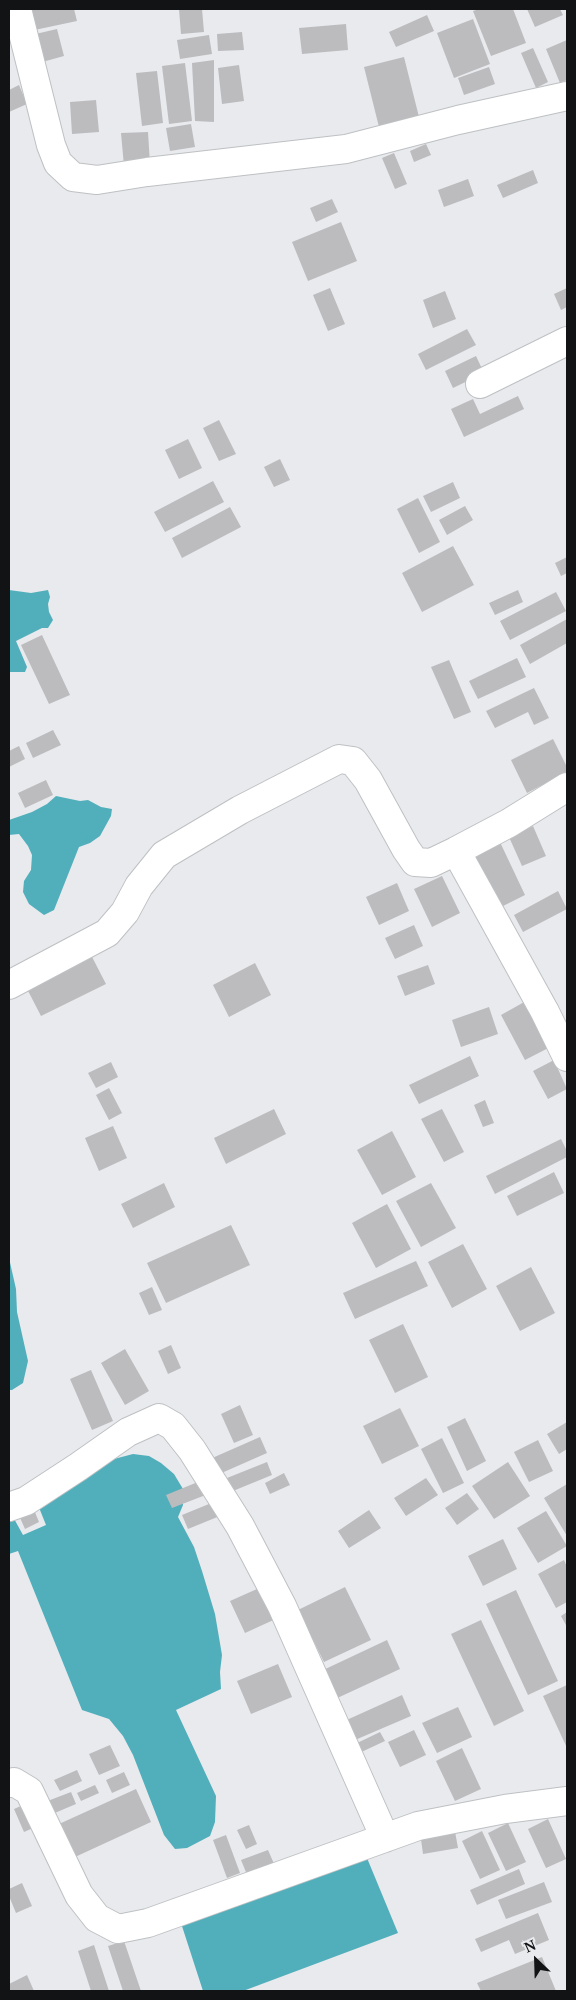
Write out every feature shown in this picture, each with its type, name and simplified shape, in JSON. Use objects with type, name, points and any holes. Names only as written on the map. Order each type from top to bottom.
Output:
[{"type":"street","points":[[17,9],[51,145],[58,163],[74,177],[98,180],[147,172],[346,149],[458,120],[567,96]]},
{"type":"street","points":[[480,384],[567,341]]},
{"type":"street","points":[[9,985],[107,932],[125,912],[139,886],[164,855],[240,810],[339,759],[353,761],[368,780],[406,849],[416,862],[431,863],[456,852],[509,823],[567,787]]},
{"type":"street","points":[[456,852],[545,1012],[567,1057]]},
{"type":"street","points":[[9,1507],[26,1501],[128,1432],[160,1418],[173,1426],[192,1450],[240,1526],[282,1606],[385,1838]]},
{"type":"street","points":[[9,1783],[14,1782],[29,1791],[79,1895],[98,1918],[118,1929],[148,1923],[418,1826],[505,1809],[567,1801]]},
{"type":"water","points":[[9,590],[31,593],[48,590],[50,597],[48,604],[49,612],[53,620],[48,628],[42,628],[16,641],[27,667],[25,672],[9,672]]},
{"type":"water","points":[[56,796],[80,801],[88,800],[101,807],[112,809],[111,816],[100,836],[90,843],[79,847],[54,910],[44,915],[29,904],[23,892],[24,881],[31,870],[32,855],[19,834],[9,835],[9,820],[32,812],[47,804]]},
{"type":"water","points":[[9,1258],[16,1289],[17,1312],[28,1361],[23,1383],[12,1390],[9,1390]]},
{"type":"water","points":[[133,1454],[149,1456],[161,1463],[174,1474],[183,1489],[183,1505],[178,1517],[194,1547],[202,1571],[215,1614],[222,1655],[221,1689],[176,1710],[216,1796],[215,1822],[210,1836],[187,1848],[175,1849],[164,1835],[133,1755],[123,1736],[109,1719],[82,1710],[18,1551],[9,1554],[9,1518],[12,1515],[23,1535],[46,1525],[38,1505],[88,1472],[114,1459]]},
{"type":"water","points":[[367,1858],[398,1933],[243,1991],[203,1991],[181,1923]]},
{"type":"building","points":[[20,9],[74,9],[77,21],[25,32]]},
{"type":"building","points":[[179,9],[202,9],[204,32],[181,34]]},
{"type":"building","points":[[479,9],[513,9],[526,43],[491,56],[473,11]]},
{"type":"building","points":[[527,9],[560,9],[563,15],[535,27]]},
{"type":"building","points":[[427,15],[434,31],[396,47],[389,32]]},
{"type":"building","points":[[473,19],[490,64],[454,78],[437,33]]},
{"type":"building","points":[[346,24],[348,50],[302,54],[299,28]]},
{"type":"building","points":[[57,29],[64,56],[35,64],[27,36]]},
{"type":"building","points":[[242,32],[244,50],[218,51],[217,34]]},
{"type":"building","points":[[209,35],[212,54],[180,59],[177,40]]},
{"type":"building","points":[[567,40],[567,80],[560,83],[546,49]]},
{"type":"building","points":[[533,48],[548,82],[536,88],[521,53]]},
{"type":"building","points":[[404,57],[419,117],[379,127],[364,67]]},
{"type":"building","points":[[214,60],[214,122],[195,121],[192,63]]},
{"type":"building","points":[[185,63],[192,121],[169,124],[162,66]]},
{"type":"building","points":[[239,65],[244,101],[222,104],[218,68]]},
{"type":"building","points":[[489,67],[495,84],[464,95],[458,78]]},
{"type":"building","points":[[157,71],[163,123],[142,126],[136,73]]},
{"type":"building","points":[[19,85],[27,104],[9,112],[9,90]]},
{"type":"building","points":[[96,100],[99,132],[72,134],[70,102]]},
{"type":"building","points":[[191,124],[195,147],[170,151],[166,128]]},
{"type":"building","points":[[148,132],[150,164],[124,166],[121,133]]},
{"type":"building","points":[[426,144],[431,155],[414,162],[410,151]]},
{"type":"building","points":[[394,153],[407,184],[395,189],[382,158]]},
{"type":"building","points":[[533,170],[538,183],[503,198],[497,185]]},
{"type":"building","points":[[468,179],[474,196],[444,207],[438,190]]},
{"type":"building","points":[[332,199],[338,212],[316,222],[310,208]]},
{"type":"building","points":[[341,222],[357,261],[308,281],[292,242]]},
{"type":"building","points":[[330,288],[345,324],[328,331],[313,295]]},
{"type":"building","points":[[567,288],[567,307],[561,310],[554,294]]},
{"type":"building","points":[[445,291],[456,319],[433,328],[423,300]]},
{"type":"building","points":[[467,329],[476,345],[426,370],[418,354]]},
{"type":"building","points":[[476,356],[484,373],[453,388],[445,371]]},
{"type":"building","points":[[518,396],[524,409],[464,437],[451,409],[473,399],[480,414]]},
{"type":"building","points":[[219,420],[236,454],[219,461],[203,428]]},
{"type":"building","points":[[188,439],[202,468],[179,479],[165,450]]},
{"type":"building","points":[[280,459],[290,480],[274,487],[264,467]]},
{"type":"building","points":[[213,481],[224,502],[165,532],[154,512]]},
{"type":"building","points":[[453,482],[460,498],[431,512],[423,496]]},
{"type":"building","points":[[418,498],[440,542],[419,553],[397,509]]},
{"type":"building","points":[[465,506],[473,520],[447,535],[439,520]]},
{"type":"building","points":[[230,507],[241,527],[182,558],[172,538]]},
{"type":"building","points":[[453,546],[474,585],[422,612],[402,573]]},
{"type":"building","points":[[567,557],[567,573],[561,576],[555,563]]},
{"type":"building","points":[[518,590],[523,602],[495,615],[489,603]]},
{"type":"building","points":[[556,592],[566,611],[510,640],[500,621]]},
{"type":"building","points":[[567,619],[567,643],[530,664],[520,645]]},
{"type":"building","points":[[42,635],[70,695],[49,704],[21,645]]},
{"type":"building","points":[[517,658],[526,677],[478,699],[469,681]]},
{"type":"building","points":[[449,660],[471,712],[454,719],[431,667]]},
{"type":"building","points":[[534,688],[549,718],[534,725],[528,712],[495,728],[486,711]]},
{"type":"building","points":[[53,730],[61,745],[33,758],[26,743]]},
{"type":"building","points":[[553,739],[567,767],[567,772],[527,793],[511,760]]},
{"type":"building","points":[[19,746],[25,759],[9,767],[9,751]]},
{"type":"building","points":[[46,780],[53,795],[25,808],[18,793]]},
{"type":"building","points":[[533,826],[546,856],[522,866],[509,837]]},
{"type":"building","points":[[499,840],[525,895],[499,908],[472,853]]},
{"type":"building","points":[[442,876],[460,913],[432,927],[414,889]]},
{"type":"building","points":[[397,883],[409,911],[379,925],[366,897]]},
{"type":"building","points":[[558,891],[567,909],[523,932],[514,915]]},
{"type":"building","points":[[414,925],[423,946],[395,959],[385,938]]},
{"type":"building","points":[[90,953],[106,984],[41,1016],[25,985]]},
{"type":"building","points":[[255,963],[271,995],[229,1017],[213,985]]},
{"type":"building","points":[[428,965],[435,984],[405,996],[397,976]]},
{"type":"building","points":[[535,996],[560,1042],[525,1060],[501,1015]]},
{"type":"building","points":[[489,1007],[498,1034],[461,1047],[452,1020]]},
{"type":"building","points":[[470,1056],[479,1076],[419,1104],[409,1085]]},
{"type":"building","points":[[554,1060],[567,1089],[548,1099],[533,1071]]},
{"type":"building","points":[[111,1062],[118,1077],[96,1088],[88,1073]]},
{"type":"building","points":[[109,1088],[122,1113],[109,1120],[96,1095]]},
{"type":"building","points":[[485,1100],[494,1123],[483,1127],[474,1105]]},
{"type":"building","points":[[274,1109],[286,1134],[226,1164],[214,1138]]},
{"type":"building","points":[[442,1109],[464,1152],[444,1162],[421,1119]]},
{"type":"building","points":[[113,1126],[127,1158],[99,1171],[85,1138]]},
{"type":"building","points":[[392,1131],[416,1177],[382,1195],[357,1150]]},
{"type":"building","points":[[561,1139],[567,1151],[567,1157],[495,1194],[486,1176]]},
{"type":"building","points":[[554,1172],[564,1193],[517,1216],[507,1196]]},
{"type":"building","points":[[164,1183],[175,1207],[133,1228],[121,1204]]},
{"type":"building","points":[[431,1183],[456,1228],[421,1247],[396,1201]]},
{"type":"building","points":[[387,1204],[411,1249],[376,1268],[352,1223]]},
{"type":"building","points":[[231,1225],[250,1265],[166,1303],[147,1263]]},
{"type":"building","points":[[463,1244],[487,1289],[452,1308],[428,1262]]},
{"type":"building","points":[[416,1261],[428,1286],[355,1319],[343,1293]]},
{"type":"building","points":[[531,1267],[555,1313],[520,1331],[496,1286]]},
{"type":"building","points":[[152,1287],[162,1310],[149,1315],[139,1293]]},
{"type":"building","points":[[403,1324],[428,1377],[395,1393],[369,1340]]},
{"type":"building","points":[[171,1345],[181,1368],[168,1374],[158,1351]]},
{"type":"building","points":[[125,1349],[149,1391],[125,1405],[101,1363]]},
{"type":"building","points":[[91,1370],[113,1421],[92,1430],[70,1379]]},
{"type":"building","points":[[240,1405],[253,1435],[234,1443],[221,1414]]},
{"type":"building","points":[[400,1408],[419,1446],[382,1464],[363,1426]]},
{"type":"building","points":[[465,1418],[486,1461],[467,1471],[447,1427]]},
{"type":"building","points":[[567,1422],[567,1449],[559,1454],[547,1434]]},
{"type":"building","points":[[260,1437],[267,1453],[217,1475],[210,1459]]},
{"type":"building","points":[[442,1438],[464,1483],[443,1493],[421,1449]]},
{"type":"building","points":[[538,1440],[553,1471],[529,1482],[514,1452]]},
{"type":"building","points":[[267,1462],[272,1475],[228,1493],[222,1480]]},
{"type":"building","points":[[508,1462],[530,1496],[494,1519],[472,1486]]},
{"type":"building","points":[[284,1473],[290,1485],[270,1494],[265,1483]]},
{"type":"building","points":[[210,1477],[216,1491],[172,1508],[166,1495]]},
{"type":"building","points":[[426,1478],[438,1495],[406,1516],[394,1498]]},
{"type":"building","points":[[567,1484],[567,1536],[544,1498]]},
{"type":"building","points":[[467,1493],[479,1509],[457,1525],[445,1508]]},
{"type":"building","points":[[226,1497],[232,1511],[188,1529],[182,1515]]},
{"type":"building","points":[[32,1505],[39,1522],[25,1529],[17,1511]]},
{"type":"building","points":[[369,1510],[381,1528],[349,1548],[338,1531]]},
{"type":"building","points":[[546,1511],[567,1546],[538,1563],[517,1528]]},
{"type":"building","points":[[503,1539],[517,1569],[483,1586],[468,1556]]},
{"type":"building","points":[[564,1560],[567,1567],[567,1602],[556,1608],[538,1574]]},
{"type":"building","points":[[266,1585],[280,1617],[245,1633],[230,1601]]},
{"type":"building","points":[[345,1587],[371,1640],[324,1662],[298,1610]]},
{"type":"building","points":[[516,1590],[558,1681],[528,1695],[486,1604]]},
{"type":"building","points":[[567,1612],[567,1627],[561,1616]]},
{"type":"building","points":[[481,1620],[524,1711],[494,1726],[451,1634]]},
{"type":"building","points":[[387,1640],[400,1669],[333,1700],[319,1672]]},
{"type":"building","points":[[278,1664],[292,1697],[251,1714],[237,1681]]},
{"type":"building","points":[[567,1685],[567,1748],[543,1696]]},
{"type":"building","points":[[402,1695],[411,1716],[348,1743],[340,1723]]},
{"type":"building","points":[[458,1707],[472,1737],[437,1753],[422,1723]]},
{"type":"building","points":[[414,1730],[426,1755],[400,1767],[388,1742]]},
{"type":"building","points":[[380,1732],[385,1741],[355,1755],[351,1746]]},
{"type":"building","points":[[110,1745],[120,1766],[99,1775],[89,1754]]},
{"type":"building","points":[[462,1748],[481,1789],[455,1801],[436,1761]]},
{"type":"building","points":[[77,1770],[82,1781],[60,1791],[54,1780]]},
{"type":"building","points":[[124,1772],[130,1785],[112,1793],[106,1780]]},
{"type":"building","points":[[95,1785],[99,1793],[81,1801],[77,1793]]},
{"type":"building","points":[[136,1789],[151,1822],[75,1857],[59,1824]]},
{"type":"building","points":[[71,1792],[76,1804],[50,1815],[45,1802]]},
{"type":"building","points":[[30,1802],[40,1825],[24,1832],[14,1809]]},
{"type":"building","points":[[548,1819],[566,1859],[546,1868],[528,1829]]},
{"type":"building","points":[[508,1823],[526,1862],[506,1871],[488,1833]]},
{"type":"building","points":[[249,1825],[257,1844],[246,1849],[237,1830]]},
{"type":"building","points":[[454,1826],[458,1848],[423,1854],[420,1832]]},
{"type":"building","points":[[482,1831],[500,1870],[480,1879],[462,1841]]},
{"type":"building","points":[[226,1835],[240,1873],[227,1878],[213,1840]]},
{"type":"building","points":[[268,1850],[275,1866],[248,1877],[241,1860]]},
{"type":"building","points":[[519,1869],[525,1884],[477,1905],[470,1890]]},
{"type":"building","points":[[544,1882],[552,1902],[506,1919],[498,1900]]},
{"type":"building","points":[[22,1883],[32,1906],[16,1913],[9,1896],[9,1889]]},
{"type":"building","points":[[538,1913],[549,1940],[515,1954],[509,1940],[481,1952],[475,1939]]},
{"type":"building","points":[[124,1941],[141,1991],[123,1991],[108,1946]]},
{"type":"building","points":[[94,1945],[109,1991],[91,1991],[78,1951]]},
{"type":"building","points":[[542,1957],[556,1991],[481,1991],[477,1983]]},
{"type":"building","points":[[27,1975],[34,1991],[9,1991],[9,1984]]}]
